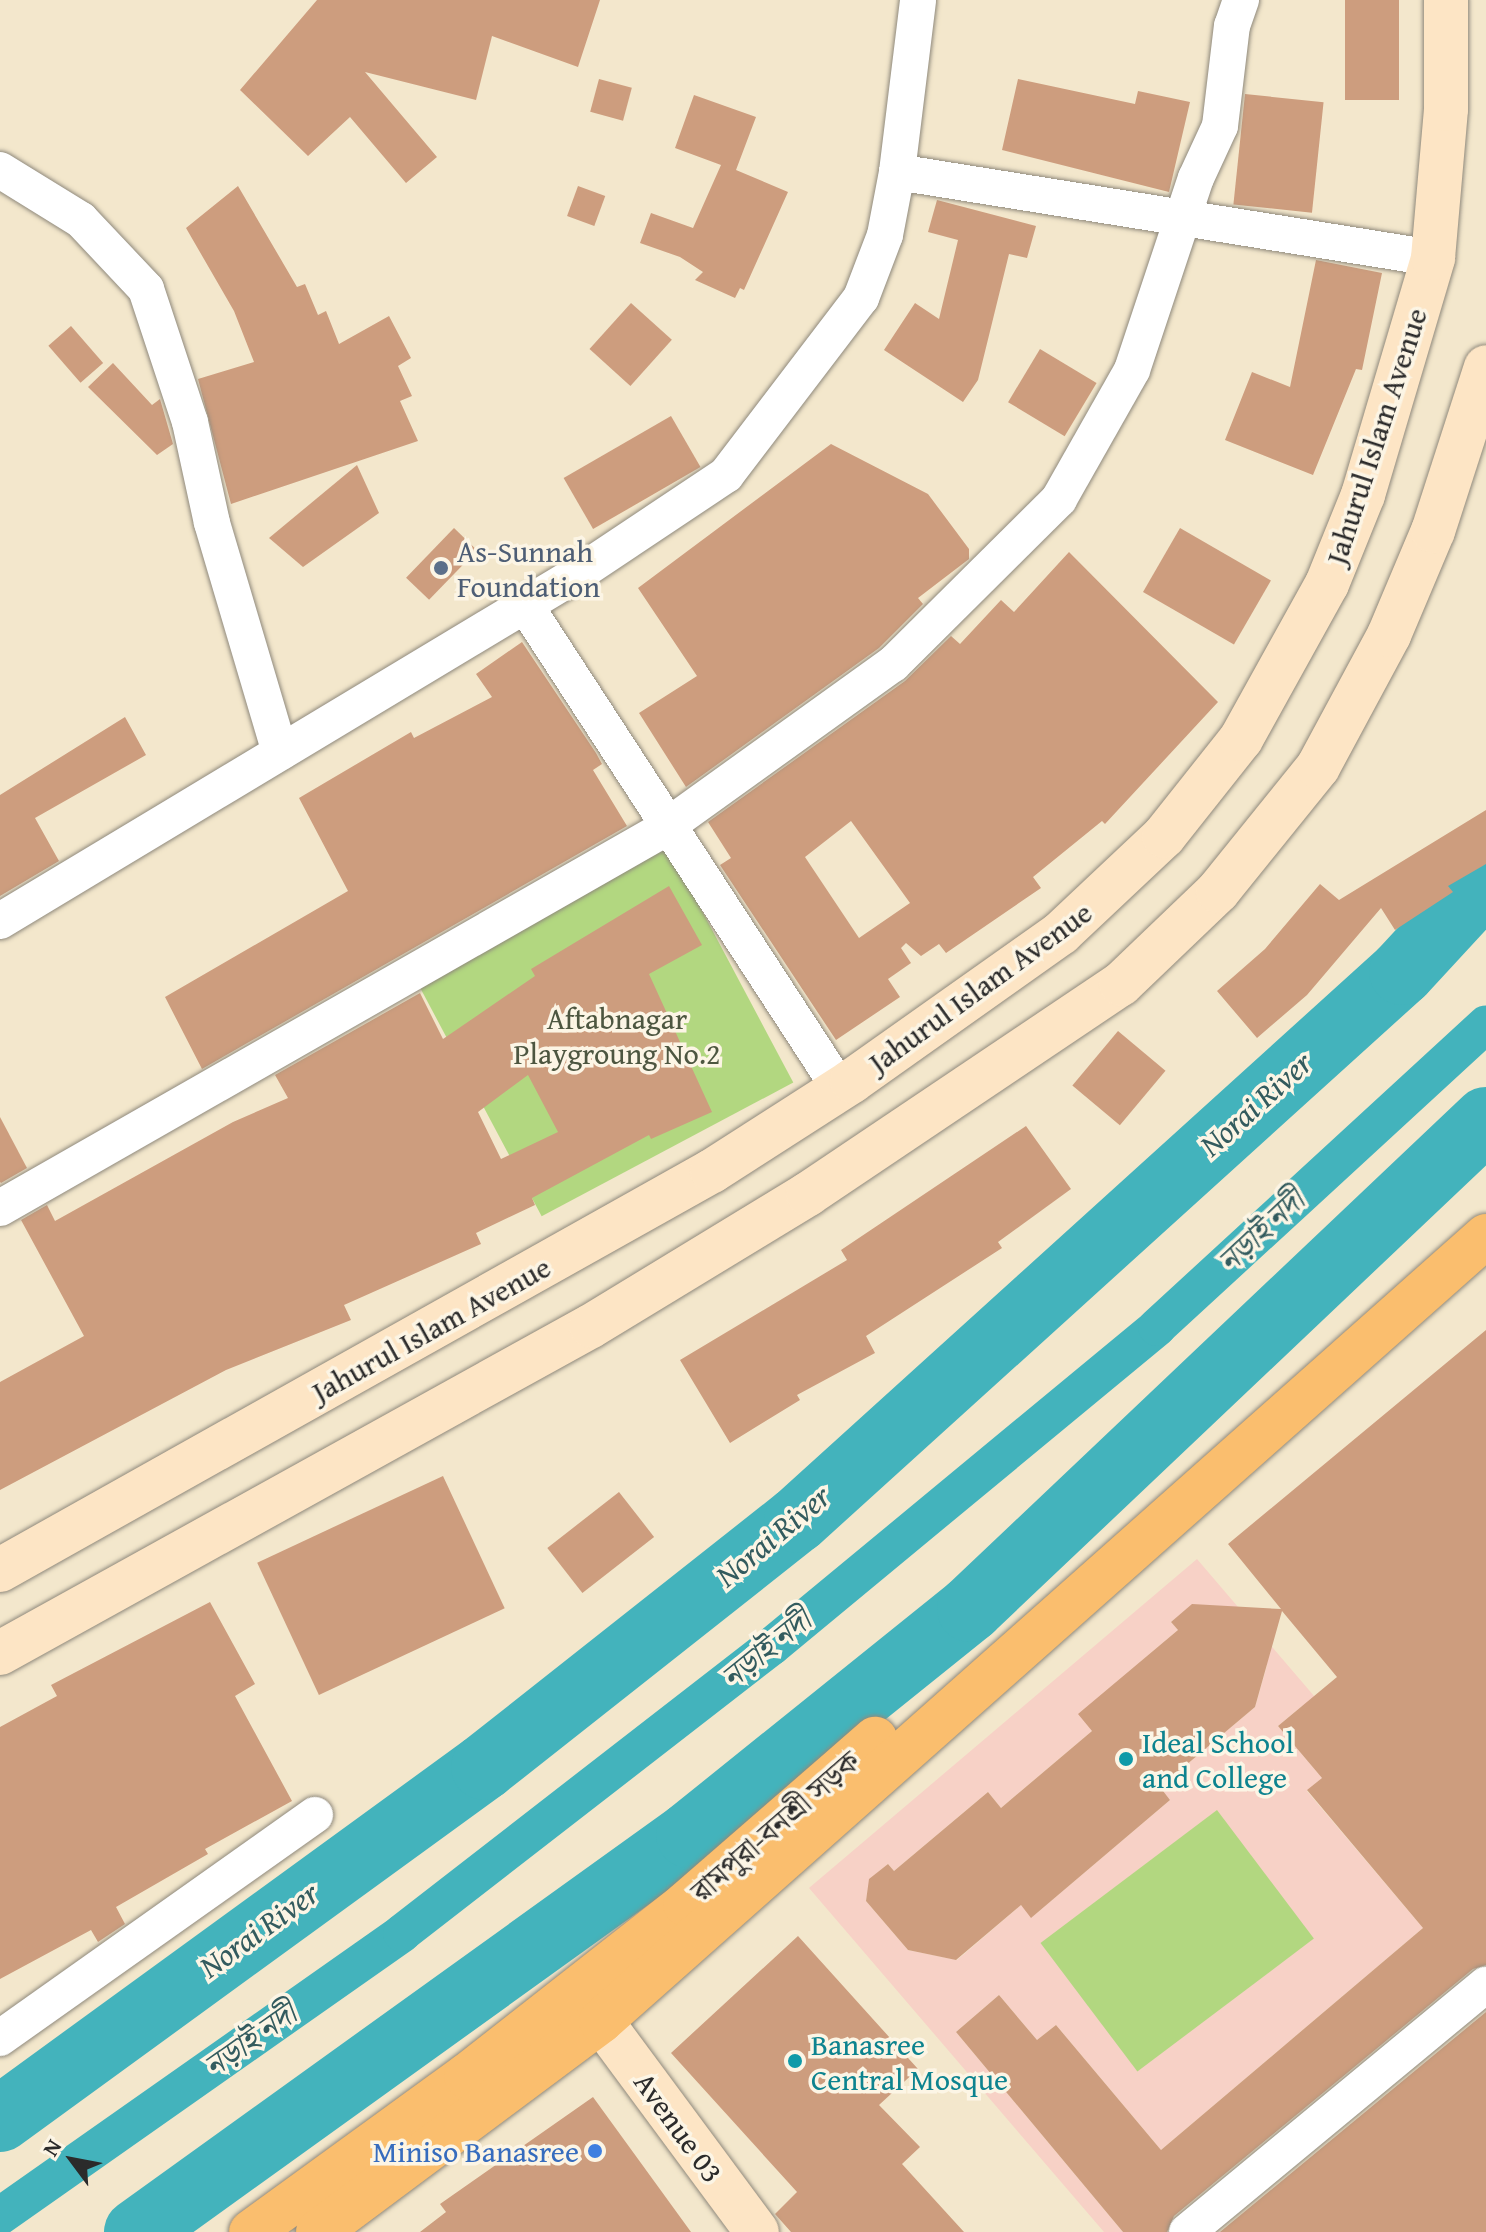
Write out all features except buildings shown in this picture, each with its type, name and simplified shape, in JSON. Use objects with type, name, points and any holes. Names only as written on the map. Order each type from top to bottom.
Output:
[{"type":"main road","name":"রামপুরা-বনশ্রী সড়ক","points":[[318,2232],[601,2021],[1486,1236]]},
{"type":"main road","name":"রামপুরা-বনশ্রী সড়ক","points":[[251,2232],[466,2076],[660,1924],[1017,1615],[1292,1411]]},
{"type":"street","points":[[0,921],[525,605],[726,475],[861,298],[885,235],[897,172],[918,0]]},
{"type":"street","points":[[0,1208],[669,826],[893,664],[1059,499],[1132,370],[1186,218],[1196,178],[1220,126],[1232,26],[1241,0]]},
{"type":"street","name":"Jahurul Islam Avenue","points":[[0,1570],[712,1171],[840,1089],[1061,933],[1164,836],[1241,739],[1327,584],[1363,495],[1433,258],[1446,109],[1446,0]]},
{"type":"street","points":[[0,170],[81,220],[146,289],[190,422],[212,523],[280,752]]},
{"type":"street","points":[[897,172],[1433,258]]},
{"type":"street","points":[[0,1653],[591,1326],[808,1194],[1121,984],[1218,891],[1318,767],[1389,635],[1428,544],[1486,367]]},
{"type":"street","points":[[525,605],[840,1089]]},
{"type":"street","points":[[0,2038],[315,1815]]},
{"type":"street","points":[[1187,2232],[1486,1985]]},
{"type":"street","name":"Avenue 03","points":[[601,2021],[757,2232]]},
{"type":"shaded area","points":[[1197,1559],[1486,1897],[1302,1706],[1278,1726],[1322,1778],[1307,1791],[1423,1928],[1161,2150],[1056,2025],[1037,2040],[999,1995],[956,2032],[1123,2232],[1104,2232],[809,1888]],"holes":[[[1192,1605],[1218,1606],[1267,1665],[1255,1707],[1160,1787],[1170,1800],[1032,1917],[1021,1905],[957,1960],[908,1950],[866,1901],[870,1879],[888,1864],[894,1871],[988,1792],[1001,1808],[1092,1731],[1079,1714],[1178,1630],[1171,1622]]]},
{"type":"green space","name":"Aftabnagar Playgroung No.2","points":[[667,845],[793,1083],[542,1216],[415,979]]},
{"type":"green space","points":[[1217,1810],[1314,1939],[1137,2072],[1041,1943]]},
{"type":"waterway","name":"Norai River","points":[[0,2119],[484,1767],[797,1520],[1402,972],[1486,881]]},
{"type":"waterway","name":"নড়াই নদী","points":[[0,2216],[402,1933],[772,1646],[1157,1327],[1486,1024]]},
{"type":"waterway","name":"Norai River","points":[[137,2232],[689,1835],[970,1609],[1486,1120]]},
{"type":"place","name":"As-Sunnah Foundation","points":[[441,568]]},
{"type":"place","name":"Ideal School and College","points":[[1126,1759]]},
{"type":"place","name":"Banasree Central Mosque","points":[[795,2061]]},
{"type":"place","name":"Miniso Banasree","points":[[595,2151]]}]
